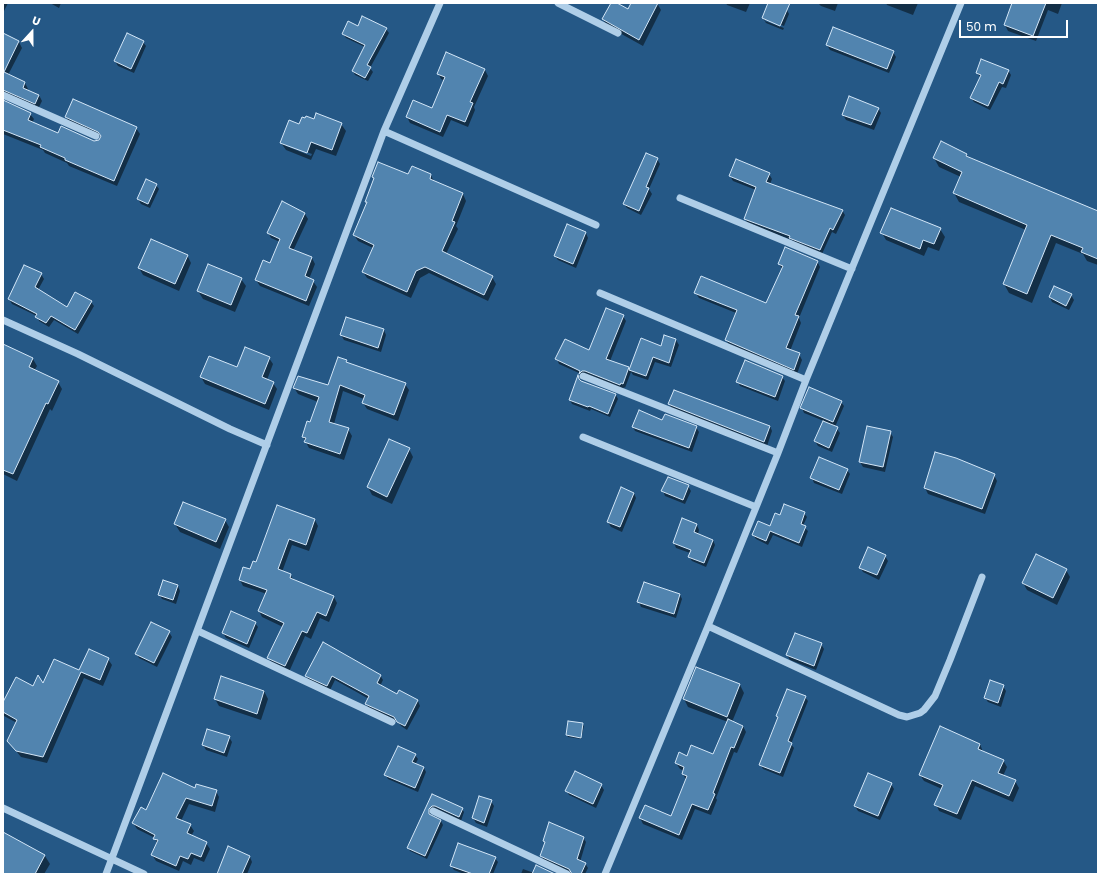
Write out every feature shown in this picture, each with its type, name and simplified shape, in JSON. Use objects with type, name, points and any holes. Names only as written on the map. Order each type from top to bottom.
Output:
[{"type":"street","points":[[106,874],[384,131],[440,3]]},
{"type":"street","points":[[558,3],[618,34]]},
{"type":"street","points":[[606,874],[708,626],[806,380],[961,3]]},
{"type":"street","points":[[3,95],[96,136]]},
{"type":"street","points":[[384,131],[596,225]]},
{"type":"street","points":[[680,198],[852,269]]},
{"type":"street","points":[[600,293],[806,380]]},
{"type":"street","points":[[3,320],[267,445]]},
{"type":"street","points":[[583,376],[778,453]]},
{"type":"street","points":[[584,437],[756,507]]},
{"type":"street","points":[[708,626],[907,718],[924,710],[934,696],[950,660],[982,577]]},
{"type":"street","points":[[198,631],[392,722]]},
{"type":"street","points":[[3,808],[144,874]]},
{"type":"street","points":[[433,811],[567,874]]},
{"type":"building","points":[[611,3],[617,3],[628,9],[631,3],[658,3],[639,40],[602,19]]},
{"type":"building","points":[[768,3],[790,3],[780,26],[762,18]]},
{"type":"building","points":[[1012,3],[1046,3],[1033,36],[1004,25]]},
{"type":"building","points":[[362,16],[387,28],[367,65],[371,67],[365,78],[352,71],[365,45],[342,34],[348,21],[358,26]]},
{"type":"building","points":[[833,27],[894,51],[887,69],[826,45]]},
{"type":"building","points":[[3,33],[19,41],[4,72],[25,82],[23,88],[39,95],[35,104],[3,90]]},
{"type":"building","points":[[127,33],[144,41],[131,69],[114,61]]},
{"type":"building","points":[[446,52],[485,69],[470,102],[473,103],[465,122],[447,115],[440,132],[406,117],[413,100],[432,108],[445,77],[437,74]]},
{"type":"building","points":[[981,59],[1009,70],[1003,84],[999,82],[988,106],[970,98],[981,75],[976,73]]},
{"type":"building","points":[[849,96],[879,108],[871,125],[842,115]]},
{"type":"building","points":[[73,99],[137,127],[114,181],[65,160],[65,158],[40,147],[41,145],[3,130],[3,100],[31,113],[28,120],[58,133],[61,126],[94,141],[99,140],[101,136],[98,132],[65,117]]},
{"type":"building","points":[[316,113],[342,123],[332,150],[311,142],[307,153],[280,143],[289,120],[299,124],[302,117],[305,118],[306,116],[314,119]]},
{"type":"building","points":[[941,141],[967,154],[966,156],[1098,211],[1098,259],[1081,252],[1083,248],[1051,235],[1027,294],[1003,284],[1027,225],[953,193],[962,172],[933,158]]},
{"type":"building","points":[[646,153],[658,158],[646,187],[649,188],[639,211],[623,204]]},
{"type":"building","points":[[736,159],[770,173],[766,182],[843,210],[833,230],[830,228],[820,250],[789,238],[790,236],[744,219],[756,187],[729,176]]},
{"type":"building","points":[[378,162],[408,174],[412,166],[431,174],[430,179],[463,193],[452,221],[455,222],[442,251],[493,276],[484,295],[425,267],[416,271],[407,292],[362,272],[374,245],[353,235],[367,202],[365,202]]},
{"type":"building","points":[[146,179],[157,184],[148,204],[137,199]]},
{"type":"building","points":[[282,201],[305,213],[289,248],[312,257],[305,276],[314,280],[306,301],[255,280],[263,260],[270,263],[280,239],[267,233]]},
{"type":"building","points":[[891,208],[941,228],[934,244],[923,240],[920,249],[880,233]]},
{"type":"building","points":[[567,224],[586,232],[573,264],[554,256]]},
{"type":"building","points":[[151,239],[188,255],[175,284],[138,268]]},
{"type":"building","points":[[785,247],[818,261],[795,315],[799,316],[786,348],[800,353],[794,370],[725,340],[737,310],[694,293],[701,276],[766,303],[783,266],[778,264]]},
{"type":"building","points":[[208,264],[242,278],[231,305],[197,291]]},
{"type":"building","points":[[24,265],[42,273],[35,287],[67,307],[75,292],[92,301],[75,330],[51,316],[46,323],[35,317],[37,314],[8,299]]},
{"type":"building","points":[[1054,286],[1072,294],[1066,306],[1049,297]]},
{"type":"building","points":[[606,308],[624,315],[606,359],[629,367],[623,384],[621,383],[620,385],[585,371],[582,371],[579,374],[580,371],[555,359],[565,339],[589,350]]},
{"type":"building","points":[[346,317],[384,329],[378,348],[340,335]]},
{"type":"building","points":[[664,335],[676,339],[669,363],[653,357],[646,376],[629,370],[641,338],[661,346]]},
{"type":"building","points":[[3,344],[33,358],[29,367],[59,381],[48,404],[46,403],[13,474],[3,470]]},
{"type":"building","points":[[245,347],[270,357],[262,377],[274,382],[265,404],[200,377],[209,356],[237,367]]},
{"type":"building","points":[[338,357],[347,360],[346,362],[406,383],[394,415],[362,403],[365,395],[340,385],[329,422],[349,428],[340,454],[304,442],[306,438],[302,437],[307,421],[310,422],[319,397],[293,388],[298,376],[328,385]]},
{"type":"building","points":[[745,360],[783,376],[775,397],[736,382]]},
{"type":"building","points":[[578,375],[581,381],[616,394],[608,414],[569,400]]},
{"type":"building","points":[[809,387],[842,401],[833,422],[800,408]]},
{"type":"building","points":[[674,390],[770,426],[764,442],[668,404]]},
{"type":"building","points":[[639,410],[662,420],[665,414],[697,426],[689,448],[632,427]]},
{"type":"building","points":[[823,421],[838,427],[829,448],[814,441]]},
{"type":"building","points":[[867,426],[891,431],[883,467],[859,462]]},
{"type":"building","points":[[389,439],[410,448],[387,497],[367,487]]},
{"type":"building","points":[[935,452],[956,458],[995,474],[982,509],[924,488]]},
{"type":"building","points":[[819,457],[848,469],[839,490],[810,478]]},
{"type":"building","points":[[668,477],[689,485],[683,500],[661,491]]},
{"type":"building","points":[[621,487],[634,493],[620,527],[607,522]]},
{"type":"building","points":[[183,502],[226,519],[216,542],[174,524]]},
{"type":"building","points":[[784,504],[805,512],[801,524],[806,526],[799,543],[770,531],[766,541],[752,535],[758,521],[770,526],[775,513],[780,515]]},
{"type":"building","points":[[277,505],[315,519],[306,545],[289,539],[278,569],[291,574],[290,578],[334,596],[326,616],[317,612],[307,633],[302,631],[285,666],[267,658],[284,623],[258,611],[267,590],[239,580],[243,567],[250,569],[253,561],[256,562]]},
{"type":"building","points":[[682,518],[697,524],[694,532],[713,540],[704,563],[688,557],[691,550],[673,543]]},
{"type":"building","points":[[868,547],[886,555],[877,575],[859,568]]},
{"type":"building","points":[[1036,554],[1067,569],[1053,598],[1022,583]]},
{"type":"building","points":[[163,580],[178,585],[173,600],[158,595]]},
{"type":"building","points":[[644,582],[680,594],[674,614],[637,602]]},
{"type":"building","points":[[231,611],[256,622],[247,644],[222,633]]},
{"type":"building","points":[[151,622],[170,631],[154,663],[135,654]]},
{"type":"building","points":[[795,633],[822,643],[814,666],[786,655]]},
{"type":"building","points":[[323,642],[381,675],[377,683],[397,694],[399,690],[418,700],[405,726],[397,722],[394,717],[365,704],[369,696],[332,676],[327,686],[305,676]]},
{"type":"building","points":[[89,649],[109,658],[100,680],[81,672],[43,757],[16,751],[7,741],[17,720],[3,712],[3,702],[16,677],[33,686],[38,675],[43,683],[54,659],[79,670]]},
{"type":"building","points":[[696,667],[740,684],[727,717],[683,699]]},
{"type":"building","points":[[221,676],[264,691],[257,714],[214,699]]},
{"type":"building","points":[[990,680],[1004,685],[998,703],[984,698]]},
{"type":"building","points":[[787,689],[806,696],[788,741],[792,743],[780,773],[759,765],[778,717],[776,716]]},
{"type":"building","points":[[728,719],[743,726],[734,748],[731,747],[708,810],[692,804],[679,835],[639,818],[645,805],[671,816],[687,776],[682,774],[684,767],[675,763],[679,752],[687,756],[691,745],[713,754]]},
{"type":"building","points":[[568,721],[583,723],[581,738],[566,735]]},
{"type":"building","points":[[940,726],[980,744],[978,749],[1004,760],[998,773],[1016,780],[1009,796],[972,780],[957,814],[934,805],[943,785],[919,775]]},
{"type":"building","points":[[207,729],[230,736],[224,753],[202,745]]},
{"type":"building","points":[[398,746],[416,754],[412,762],[424,767],[415,788],[384,775]]},
{"type":"building","points":[[575,771],[602,784],[593,804],[565,791]]},
{"type":"building","points":[[163,773],[195,788],[196,784],[217,790],[212,806],[186,798],[176,818],[191,824],[187,833],[207,842],[201,857],[191,853],[188,859],[180,856],[176,866],[151,855],[158,840],[153,839],[155,835],[132,823],[141,807],[146,810]]},
{"type":"building","points":[[868,773],[892,783],[878,816],[854,806]]},
{"type":"building","points":[[432,794],[463,808],[459,817],[435,806],[432,806],[429,809],[429,814],[441,820],[425,856],[407,848]]},
{"type":"building","points":[[479,796],[492,800],[484,823],[472,818]]},
{"type":"building","points":[[549,822],[584,837],[577,859],[586,863],[581,874],[572,874],[569,869],[540,856],[545,842],[543,841]]},
{"type":"building","points":[[3,832],[45,855],[35,874],[3,874]]},
{"type":"building","points":[[458,843],[496,857],[489,874],[473,874],[450,866]]},
{"type":"building","points":[[228,846],[250,856],[242,874],[217,874]]},
{"type":"building","points":[[536,865],[555,874],[532,874]]}]
